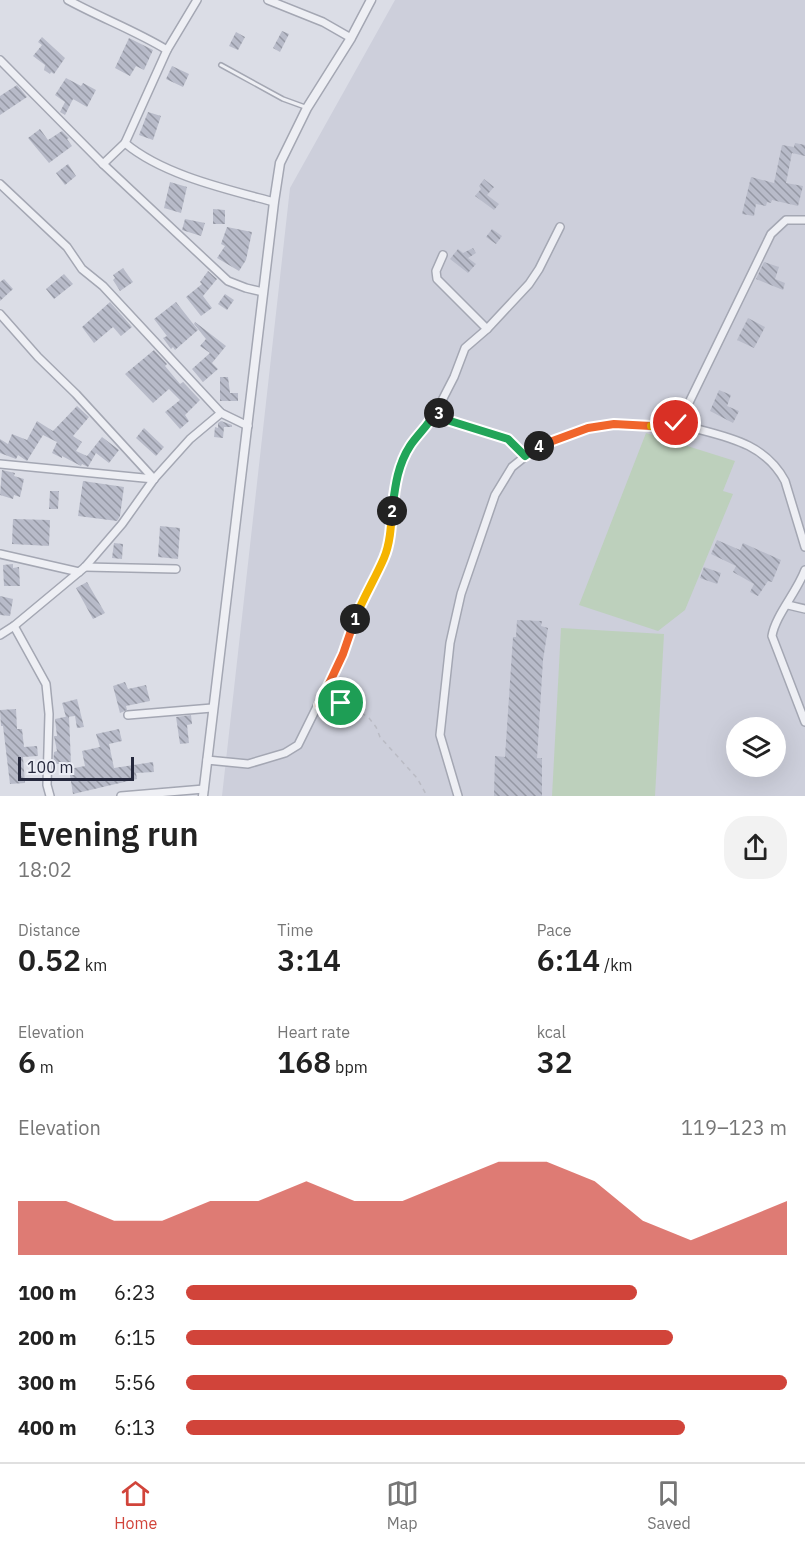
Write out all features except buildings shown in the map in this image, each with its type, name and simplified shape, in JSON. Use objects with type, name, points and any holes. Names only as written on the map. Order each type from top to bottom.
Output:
[{"type":"street","points":[[68,0],[91,13],[140,33],[167,50]]},
{"type":"street","points":[[103,164],[125,142],[167,50],[197,0]]},
{"type":"street","points":[[268,0],[322,22],[351,38]]},
{"type":"street","points":[[121,796],[203,793],[280,163],[307,108],[351,38],[371,0]]},
{"type":"street","points":[[0,60],[103,164],[228,281],[263,292]]},
{"type":"street","points":[[125,142],[143,157],[192,177],[274,202]]},
{"type":"street","points":[[0,184],[67,247],[82,269],[103,286],[221,413],[248,426]]},
{"type":"street","points":[[458,796],[440,735],[450,643],[461,594],[495,495],[512,467],[537,447],[588,428],[614,424],[666,426],[676,423],[682,417],[771,234],[778,225],[786,220],[805,220]]},
{"type":"street","points":[[207,760],[248,764],[285,753],[298,745],[343,654],[363,598],[384,558],[401,462],[436,411],[454,377],[465,348],[488,329],[529,284],[560,227]]},
{"type":"street","points":[[443,255],[436,271],[437,279],[488,329]]},
{"type":"street","points":[[0,314],[154,479]]},
{"type":"street","points":[[436,411],[447,420],[508,439],[525,456]]},
{"type":"street","points":[[0,635],[82,570],[122,524],[154,479],[190,439],[221,413]]},
{"type":"street","points":[[676,423],[736,440],[766,455],[780,471],[785,481],[805,547]]},
{"type":"street","points":[[0,464],[154,479]]},
{"type":"street","points":[[0,554],[82,570],[176,569]]},
{"type":"street","points":[[805,570],[788,605],[774,625],[772,636],[805,722]]},
{"type":"street","points":[[788,605],[805,609]]},
{"type":"street","points":[[14,626],[46,684],[49,714],[47,785],[50,795],[40,796]]},
{"type":"street","points":[[128,715],[212,708]]},
{"type":"lane","points":[[221,65],[283,99],[307,108]]},
{"type":"path","points":[[319,705],[341,703],[360,711],[369,718],[380,737],[417,778],[427,796]]},
{"type":"shaded area","points":[[395,0],[805,0],[805,796],[222,796],[290,188]]},
{"type":"green space","points":[[646,433],[735,461],[723,491],[733,494],[685,610],[658,631],[579,605]]},
{"type":"green space","points":[[561,628],[664,634],[655,796],[552,796]]},
{"type":"route","points":[[341,703],[319,705],[343,654],[363,598],[384,558],[401,462],[436,411],[447,420],[508,439],[525,456],[537,447],[588,428],[614,424],[666,426],[676,423]]}]
